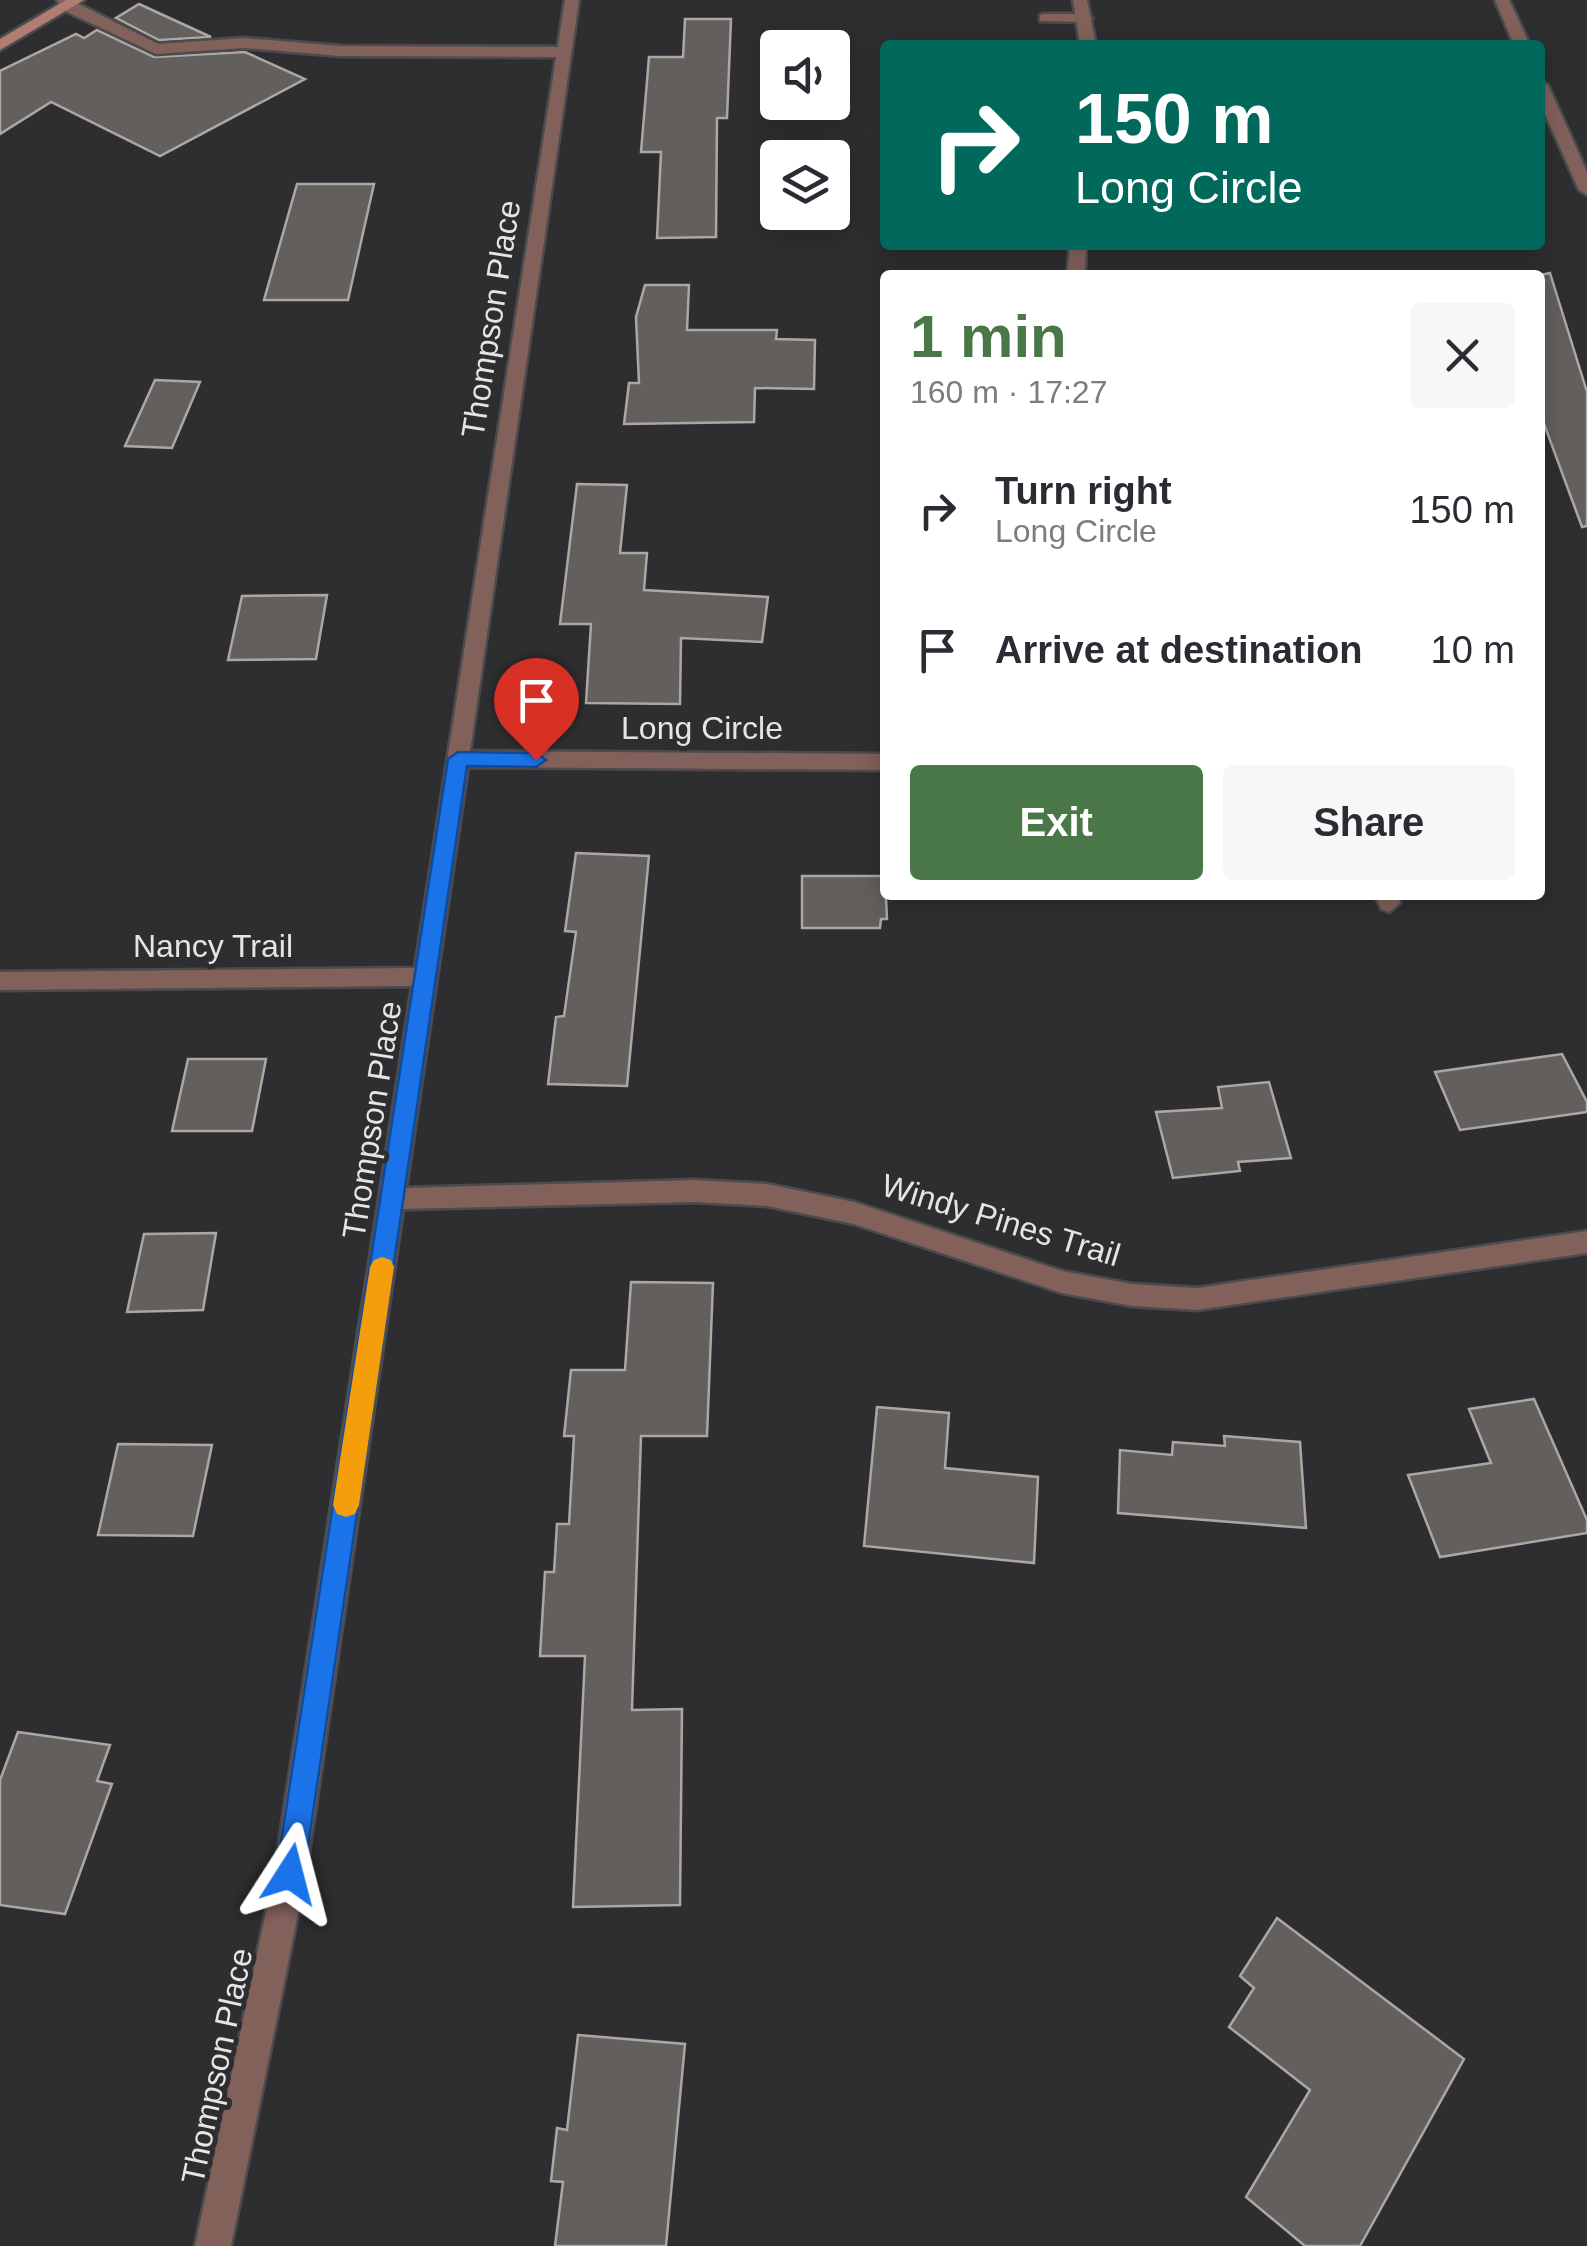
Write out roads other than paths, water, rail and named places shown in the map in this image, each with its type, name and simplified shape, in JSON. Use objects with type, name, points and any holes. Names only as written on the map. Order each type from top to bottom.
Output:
[{"type":"street","name":"Thompson Place","points":[[213,2246],[290,1874],[572,0]]},
{"type":"street","points":[[1080,0],[1087,40]]},
{"type":"street","points":[[1502,0],[1520,40]]},
{"type":"street","points":[[0,45],[69,2],[156,49],[244,43],[340,51],[564,52]]},
{"type":"street","points":[[1045,18],[1085,18]]},
{"type":"street","points":[[1545,96],[1587,190]]},
{"type":"street","name":"Long Circle","points":[[458,759],[880,762]]},
{"type":"street","name":"Nancy Trail","points":[[0,981],[426,977]]},
{"type":"street","name":"Windy Pines Trail","points":[[392,1200],[695,1191],[767,1195],[854,1212],[1062,1282],[1132,1295],[1197,1299],[1587,1242]]}]
